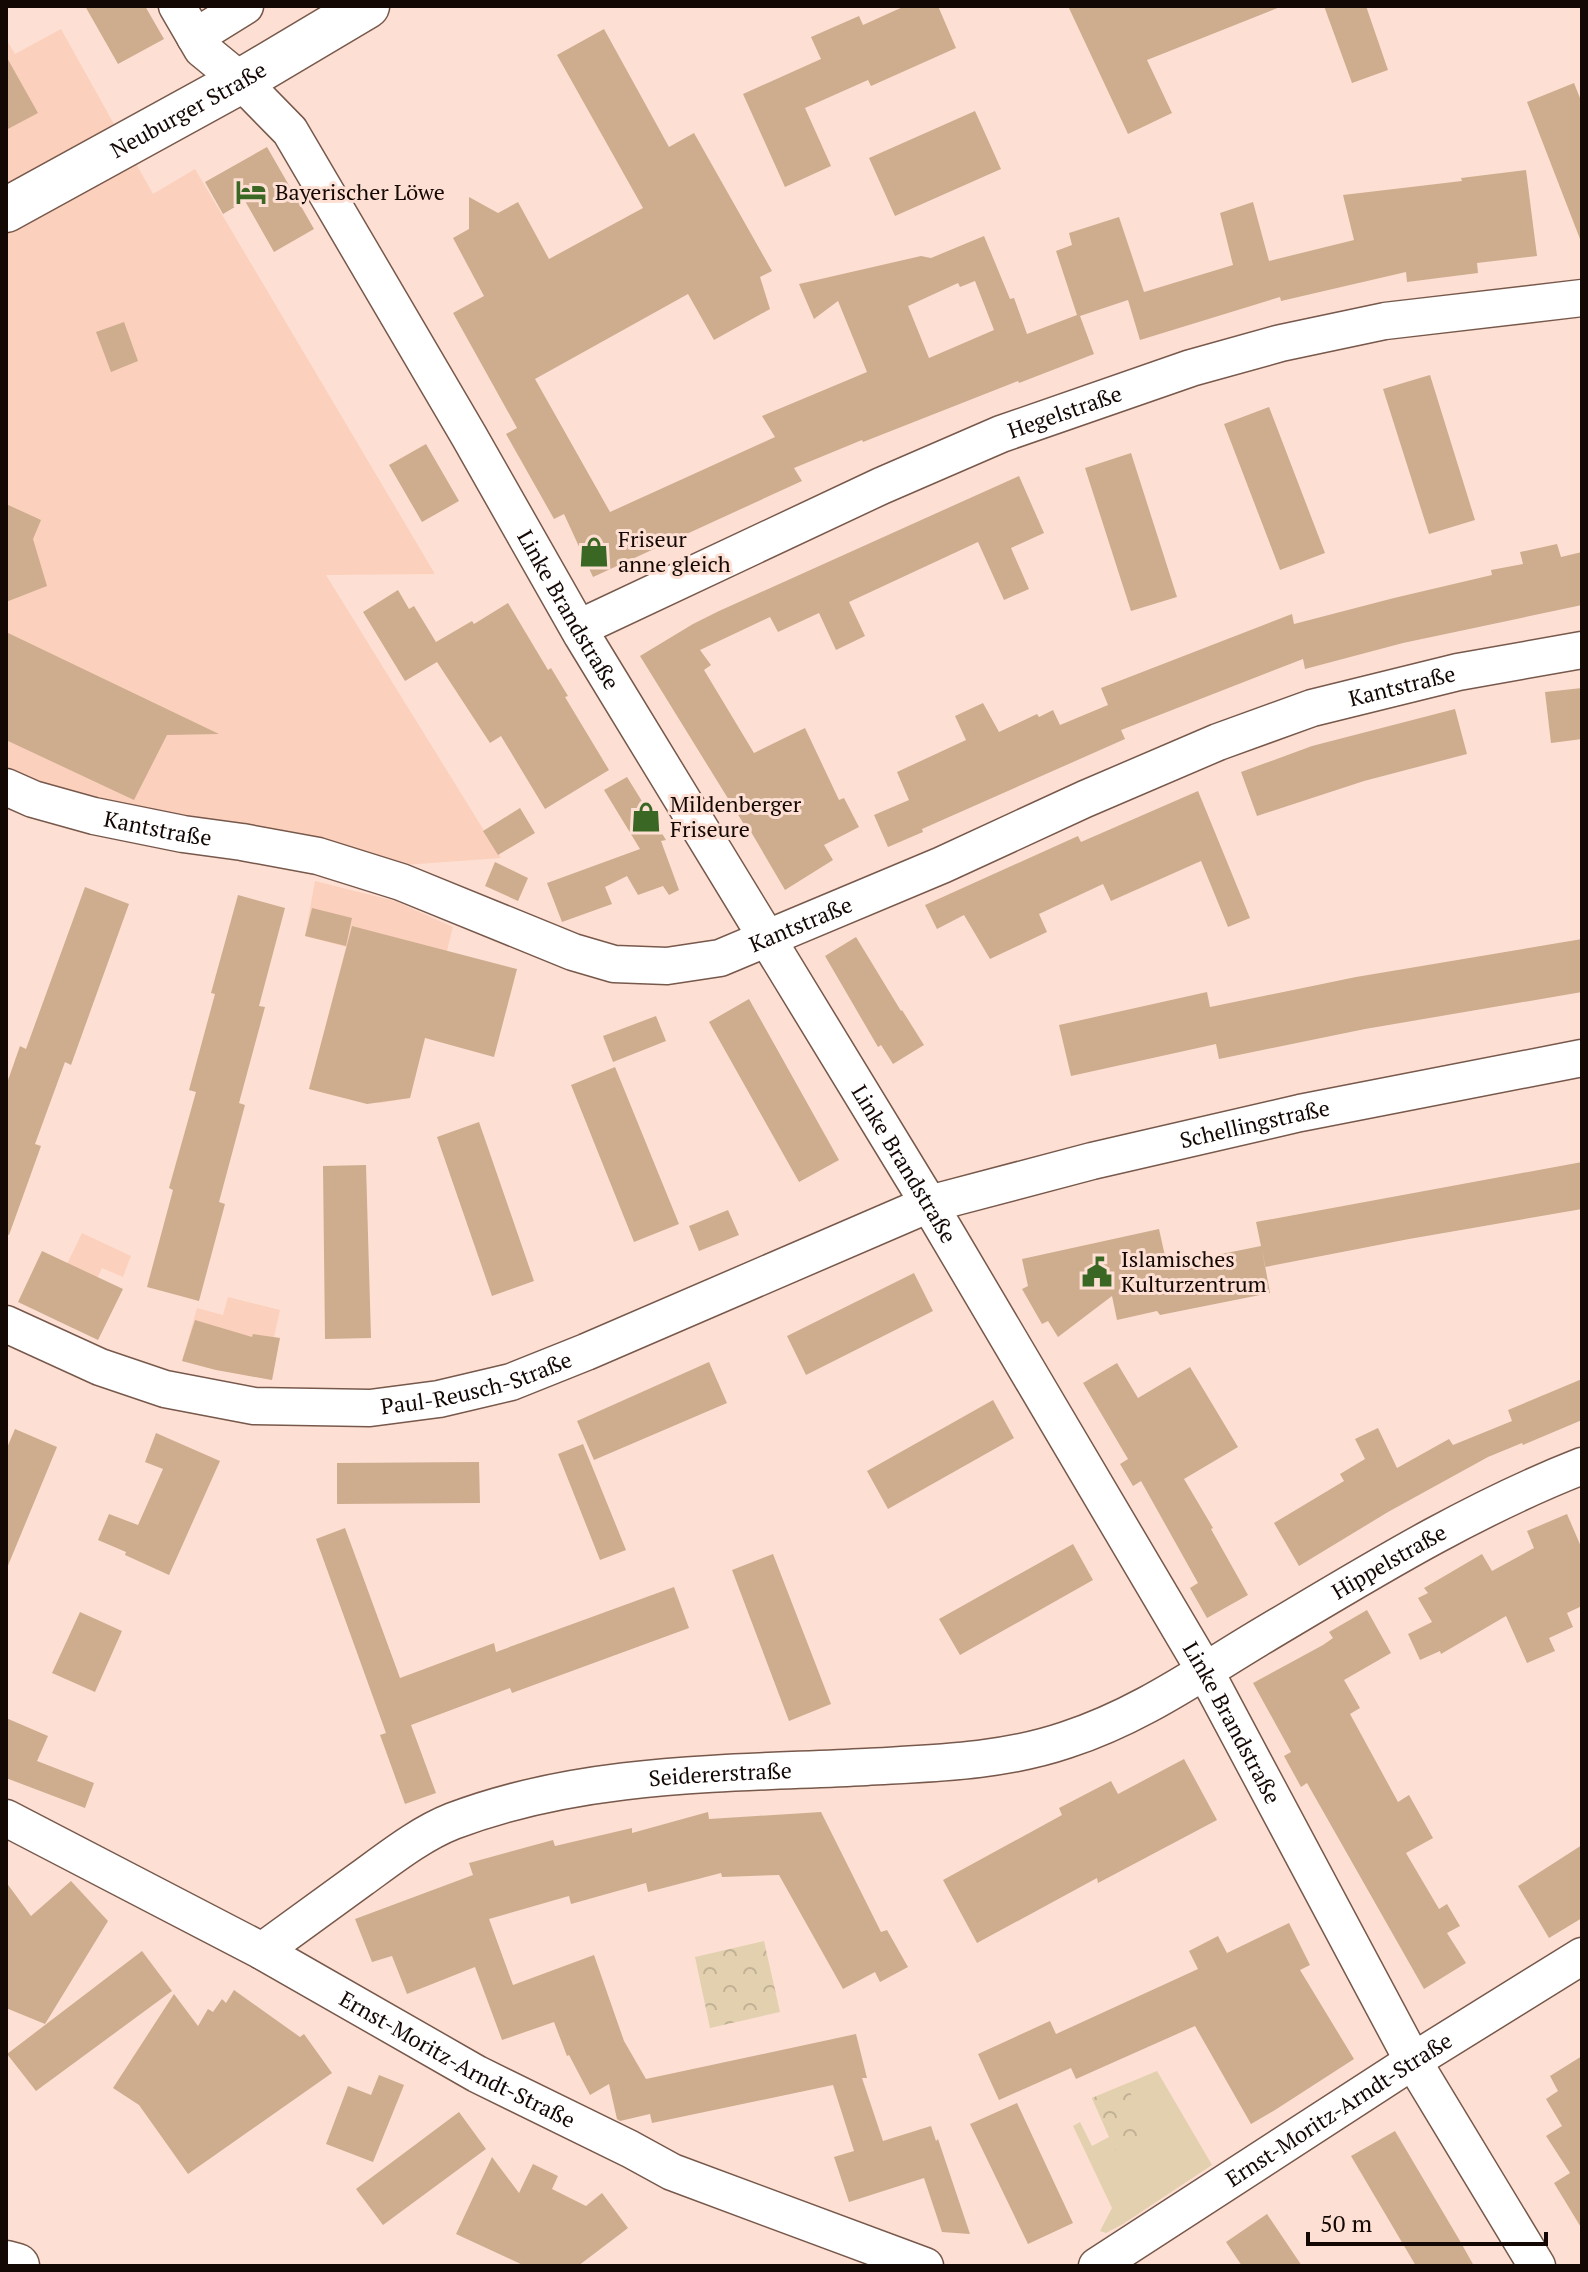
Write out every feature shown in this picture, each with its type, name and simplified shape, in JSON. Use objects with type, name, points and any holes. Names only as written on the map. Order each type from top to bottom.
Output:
[{"type":"street","name":"Linke Brandstraße","points":[[177,6],[202,49],[241,81],[290,131],[579,628],[929,1204],[1205,1671],[1413,2061],[1537,2266]]},
{"type":"street","points":[[195,37],[245,6]]},
{"type":"street","name":"Neuburger Straße","points":[[6,210],[241,81],[367,6]]},
{"type":"street","name":"Hegelstraße","points":[[579,628],[881,486],[989,439],[1191,368],[1281,343],[1385,321],[1582,298]]},
{"type":"street","name":"Kantstraße","points":[[6,787],[33,799],[94,816],[318,856],[401,882],[573,952],[614,964],[667,966],[720,958],[948,863],[1141,774],[1312,708],[1458,672],[1582,650]]},
{"type":"street","name":"Schellingstraße","points":[[929,1204],[1092,1161],[1300,1113],[1582,1058]]},
{"type":"street","name":"Paul-Reusch-Straße","points":[[6,1324],[100,1367],[165,1389],[254,1406],[370,1408],[439,1399],[511,1382],[929,1204]]},
{"type":"street","name":"Hippelstraße","points":[[1205,1671],[1387,1561],[1537,1483],[1582,1466]]},
{"type":"street","name":"Seidererstraße","points":[[262,1951],[407,1846],[449,1823],[492,1808],[549,1792],[614,1782],[1009,1756],[1112,1724],[1149,1706],[1205,1671]]},
{"type":"street","name":"Ernst-Moritz-Arndt-Straße","points":[[6,1818],[262,1951],[477,2074],[672,2172],[925,2266]]},
{"type":"street","name":"Ernst-Moritz-Arndt-Straße","points":[[1097,2266],[1413,2061],[1582,1956]]},
{"type":"street","points":[[6,2263],[17,2266]]},
{"type":"shaded area","points":[[61,29],[153,194],[195,169],[435,574],[326,575],[501,858],[404,865],[126,811],[6,777],[6,39],[15,54]]},
{"type":"shaded area","points":[[315,881],[395,901],[453,927],[410,1098],[380,1103],[309,1089],[346,947],[305,936]]},
{"type":"shaded area","points":[[82,1233],[131,1256],[123,1277],[102,1268],[73,1328],[43,1314]]},
{"type":"shaded area","points":[[228,1297],[280,1310],[274,1337],[279,1338],[272,1380],[182,1361],[197,1308],[223,1315]]},
{"type":"green space","points":[[764,1941],[780,2012],[710,2028],[695,1957]]},
{"type":"green space","points":[[1157,2071],[1212,2165],[1123,2224],[1106,2233],[1100,2231],[1112,2208],[1073,2126],[1080,2122],[1092,2146],[1109,2137],[1092,2098]]},
{"type":"green space","points":[[1126,2084],[1150,2134],[1116,2151],[1092,2098]]},
{"type":"building","points":[[85,6],[145,6],[164,39],[118,64]]},
{"type":"building","points":[[905,6],[938,6],[956,48],[871,86],[868,80],[805,108],[831,166],[785,187],[743,94],[821,59],[811,37],[859,16],[863,25]]},
{"type":"building","points":[[1068,6],[1280,7],[1147,60],[1172,113],[1128,134]]},
{"type":"building","points":[[1324,6],[1366,6],[1388,70],[1352,83]]},
{"type":"building","points":[[604,29],[669,147],[694,133],[772,271],[760,277],[770,309],[714,340],[688,294],[535,379],[610,512],[775,437],[762,416],[867,372],[838,301],[814,319],[799,284],[921,256],[931,258],[984,236],[1010,299],[1014,298],[1027,334],[1077,315],[1056,251],[1072,245],[1069,233],[1119,217],[1144,292],[1233,265],[1220,213],[1253,202],[1269,261],[1354,240],[1343,195],[1526,170],[1537,256],[1477,263],[1478,273],[1407,282],[1406,272],[1281,301],[1280,297],[1140,340],[1128,300],[1080,316],[1094,354],[794,468],[802,481],[593,577],[564,514],[554,519],[506,434],[517,428],[453,313],[484,296],[453,238],[469,229],[469,197],[498,213],[518,202],[549,259],[643,208],[557,55]],"holes":[[[975,281],[994,330],[929,358],[908,306],[958,283],[960,287]]]},
{"type":"building","points":[[6,56],[38,113],[6,130]]},
{"type":"building","points":[[1574,83],[1582,103],[1582,239],[1527,102]]},
{"type":"building","points":[[975,111],[1001,169],[895,216],[869,158]]},
{"type":"building","name":"Bayerischer Löwe","points":[[267,147],[314,229],[274,252],[245,201],[223,214],[205,182]]},
{"type":"building","points":[[124,322],[138,361],[111,372],[96,332]]},
{"type":"building","points":[[1430,375],[1475,520],[1429,534],[1383,389]]},
{"type":"building","points":[[1269,407],[1325,553],[1280,570],[1224,424]]},
{"type":"building","points":[[426,444],[459,501],[422,522],[389,465]]},
{"type":"building","points":[[1131,453],[1177,597],[1131,611],[1085,468]]},
{"type":"building","points":[[1019,476],[1044,533],[1011,548],[1029,589],[1004,600],[978,542],[849,602],[865,636],[836,650],[819,613],[778,632],[770,617],[700,650],[711,665],[704,670],[754,753],[805,728],[839,800],[844,798],[859,827],[824,845],[833,860],[785,890],[640,656],[719,611]]},
{"type":"building","points":[[6,504],[41,520],[33,539],[47,586],[6,602]]},
{"type":"building","points":[[1557,544],[1561,557],[1582,552],[1582,605],[1403,643],[1305,669],[1303,659],[1121,730],[1125,739],[888,847],[874,815],[909,800],[897,772],[966,740],[955,716],[983,703],[999,732],[1053,710],[1060,725],[1108,705],[1101,688],[1292,614],[1294,624],[1492,575],[1491,570],[1523,564],[1520,552]]},
{"type":"building","points":[[398,590],[409,609],[414,606],[436,642],[508,603],[548,670],[551,668],[568,696],[565,697],[609,770],[545,809],[501,736],[490,743],[437,662],[405,681],[363,612]]},
{"type":"building","points":[[6,632],[219,734],[167,735],[134,800],[6,740]]},
{"type":"building","points":[[1582,688],[1582,739],[1551,743],[1545,692]]},
{"type":"building","points":[[1455,709],[1467,754],[1364,781],[1257,816],[1241,772],[1312,746]]},
{"type":"building","points":[[627,777],[666,840],[661,841],[679,890],[669,895],[663,886],[638,895],[627,876],[605,887],[612,904],[562,922],[547,883],[640,849],[604,790]]},
{"type":"building","points":[[1198,791],[1250,918],[1228,927],[1201,861],[1111,901],[1103,884],[1039,914],[1047,932],[990,959],[964,915],[937,929],[925,905],[1078,836],[1081,842]]},
{"type":"building","points":[[520,808],[535,833],[498,855],[483,831]]},
{"type":"building","points":[[495,862],[528,878],[518,901],[485,886]]},
{"type":"building","points":[[85,887],[129,904],[71,1065],[65,1062],[35,1144],[41,1146],[9,1235],[6,1234],[6,1086],[20,1046],[26,1049]]},
{"type":"building","points":[[238,895],[285,908],[259,1006],[265,1007],[239,1103],[245,1105],[219,1202],[225,1204],[199,1301],[147,1287],[173,1190],[169,1188],[196,1092],[189,1090],[215,994],[211,993]]},
{"type":"building","points":[[312,908],[352,918],[346,946],[305,936]]},
{"type":"building","points":[[352,926],[517,969],[494,1057],[425,1038],[410,1098],[367,1104],[309,1089]]},
{"type":"building","points":[[856,937],[924,1045],[893,1064],[881,1045],[878,1047],[825,956]]},
{"type":"building","points":[[1582,939],[1582,992],[1365,1029],[1219,1059],[1216,1044],[1071,1076],[1059,1025],[1207,992],[1210,1007],[1356,977]]},
{"type":"building","points":[[749,999],[839,1160],[799,1182],[709,1022]]},
{"type":"building","points":[[656,1016],[666,1041],[613,1062],[603,1036]]},
{"type":"building","points":[[615,1067],[679,1224],[634,1242],[571,1085]]},
{"type":"building","points":[[479,1122],[534,1281],[492,1296],[437,1137]]},
{"type":"building","points":[[1582,1162],[1582,1209],[1265,1267],[1270,1293],[1160,1315],[1157,1311],[1117,1320],[1112,1296],[1058,1337],[1048,1321],[1042,1324],[1022,1289],[1028,1286],[1022,1259],[1159,1229],[1167,1265],[1261,1246],[1256,1222]]},
{"type":"building","points":[[366,1165],[371,1338],[325,1339],[323,1166]]},
{"type":"building","points":[[728,1210],[739,1235],[699,1251],[689,1226]]},
{"type":"building","points":[[42,1251],[123,1289],[98,1340],[18,1302]]},
{"type":"building","points":[[914,1273],[933,1311],[806,1375],[787,1336]]},
{"type":"building","points":[[195,1320],[252,1337],[253,1334],[280,1338],[272,1380],[182,1361]]},
{"type":"building","points":[[709,1362],[727,1403],[594,1460],[577,1421]]},
{"type":"building","points":[[1117,1363],[1138,1398],[1190,1367],[1238,1447],[1184,1479],[1248,1595],[1207,1618],[1190,1588],[1198,1583],[1141,1481],[1133,1486],[1120,1464],[1128,1459],[1083,1383]]},
{"type":"building","points":[[1582,1379],[1582,1420],[1488,1457],[1299,1566],[1274,1523],[1344,1481],[1340,1474],[1365,1459],[1355,1439],[1378,1428],[1397,1468],[1449,1439],[1453,1445],[1512,1421],[1508,1410]]},
{"type":"building","points":[[993,1400],[1014,1438],[888,1509],[867,1471]]},
{"type":"building","points":[[15,1429],[57,1447],[7,1568],[6,1450]]},
{"type":"building","points":[[156,1433],[220,1461],[169,1575],[98,1540],[109,1514],[138,1525],[163,1469],[145,1462]]},
{"type":"building","points":[[583,1444],[626,1550],[600,1560],[558,1454]]},
{"type":"building","points":[[479,1462],[480,1503],[337,1504],[337,1463]]},
{"type":"building","points":[[1567,1514],[1582,1549],[1582,1606],[1567,1613],[1573,1627],[1549,1638],[1555,1651],[1527,1663],[1506,1616],[1441,1654],[1440,1651],[1420,1660],[1408,1634],[1432,1622],[1418,1598],[1428,1593],[1424,1588],[1482,1554],[1492,1571],[1534,1548],[1527,1531]]},
{"type":"building","points":[[345,1528],[400,1678],[494,1643],[496,1652],[674,1587],[689,1628],[512,1693],[510,1688],[411,1725],[436,1793],[405,1804],[380,1735],[386,1733],[316,1539]]},
{"type":"building","points":[[1073,1544],[1093,1580],[960,1655],[939,1619]]},
{"type":"building","points":[[773,1554],[831,1704],[789,1721],[732,1570]]},
{"type":"building","points":[[1367,1610],[1391,1653],[1344,1680],[1360,1708],[1350,1714],[1398,1802],[1409,1795],[1433,1838],[1406,1853],[1439,1909],[1447,1904],[1460,1926],[1447,1933],[1466,1963],[1424,1989],[1307,1783],[1301,1787],[1284,1756],[1291,1752],[1253,1683],[1323,1645],[1333,1638],[1329,1632]]},
{"type":"building","points":[[80,1612],[122,1631],[95,1692],[52,1673]]},
{"type":"building","points":[[6,1718],[48,1736],[37,1761],[94,1783],[85,1808],[6,1778]]},
{"type":"building","points":[[1184,1759],[1217,1820],[1098,1883],[1097,1878],[977,1943],[943,1880],[1062,1815],[1059,1808],[1111,1781],[1118,1794]]},
{"type":"building","points":[[708,1812],[709,1819],[821,1812],[881,1932],[887,1930],[908,1967],[880,1982],[875,1972],[843,1989],[779,1875],[722,1877],[721,1873],[648,1892],[646,1883],[571,1904],[569,1896],[489,1919],[513,1985],[594,1955],[624,2041],[646,2079],[856,2034],[867,2078],[862,2078],[883,2141],[931,2126],[970,2234],[942,2232],[924,2178],[849,2202],[834,2157],[854,2151],[833,2085],[652,2123],[650,2114],[620,2121],[609,2084],[590,2095],[567,2056],[554,2022],[502,2040],[475,1967],[407,1994],[392,1956],[372,1962],[355,1919],[473,1875],[469,1863],[553,1840],[555,1846],[632,1828],[632,1833]]},
{"type":"building","points":[[1582,1845],[1582,1918],[1549,1938],[1518,1886]]},
{"type":"building","points":[[71,1881],[108,1921],[45,2024],[6,2008],[6,1882],[31,1916]]},
{"type":"building","points":[[1289,1923],[1310,1965],[1300,1970],[1354,2059],[1275,2110],[1251,2124],[1195,2026],[1076,2079],[1071,2068],[999,2100],[978,2054],[1050,2021],[1056,2034],[1198,1969],[1189,1951],[1218,1936],[1227,1953]]},
{"type":"building","points":[[142,1951],[172,1991],[36,2091],[7,2054]]},
{"type":"building","points":[[234,1990],[300,2037],[304,2034],[332,2073],[188,2174],[139,2105],[113,2088],[174,1994],[198,2026],[208,2009],[213,2012],[222,1999],[226,2003]]},
{"type":"building","points":[[1582,2056],[1582,2229],[1554,2183],[1570,2173],[1546,2136],[1562,2126],[1546,2099],[1558,2091],[1550,2076]]},
{"type":"building","points":[[379,2075],[404,2085],[373,2162],[326,2144],[348,2086],[371,2095]]},
{"type":"building","points":[[1017,2103],[1073,2223],[1028,2244],[970,2124]]},
{"type":"building","points":[[459,2112],[486,2149],[383,2225],[356,2189]]},
{"type":"building","points":[[1395,2131],[1474,2266],[1416,2266],[1351,2156]]},
{"type":"building","points":[[492,2157],[519,2193],[533,2164],[558,2176],[552,2189],[586,2206],[602,2193],[628,2228],[578,2266],[525,2266],[456,2234]]},
{"type":"building","points":[[1267,2214],[1302,2266],[1242,2266],[1226,2242]]},
{"type":"place","name":"Bayerischer Löwe","points":[[251,192]]},
{"type":"place","name":"Friseur anne gleich","points":[[594,552]]},
{"type":"place","name":"Mildenberger Friseure","points":[[646,817]]},
{"type":"place","name":"Islamisches Kulturzentrum","points":[[1097,1272]]}]
